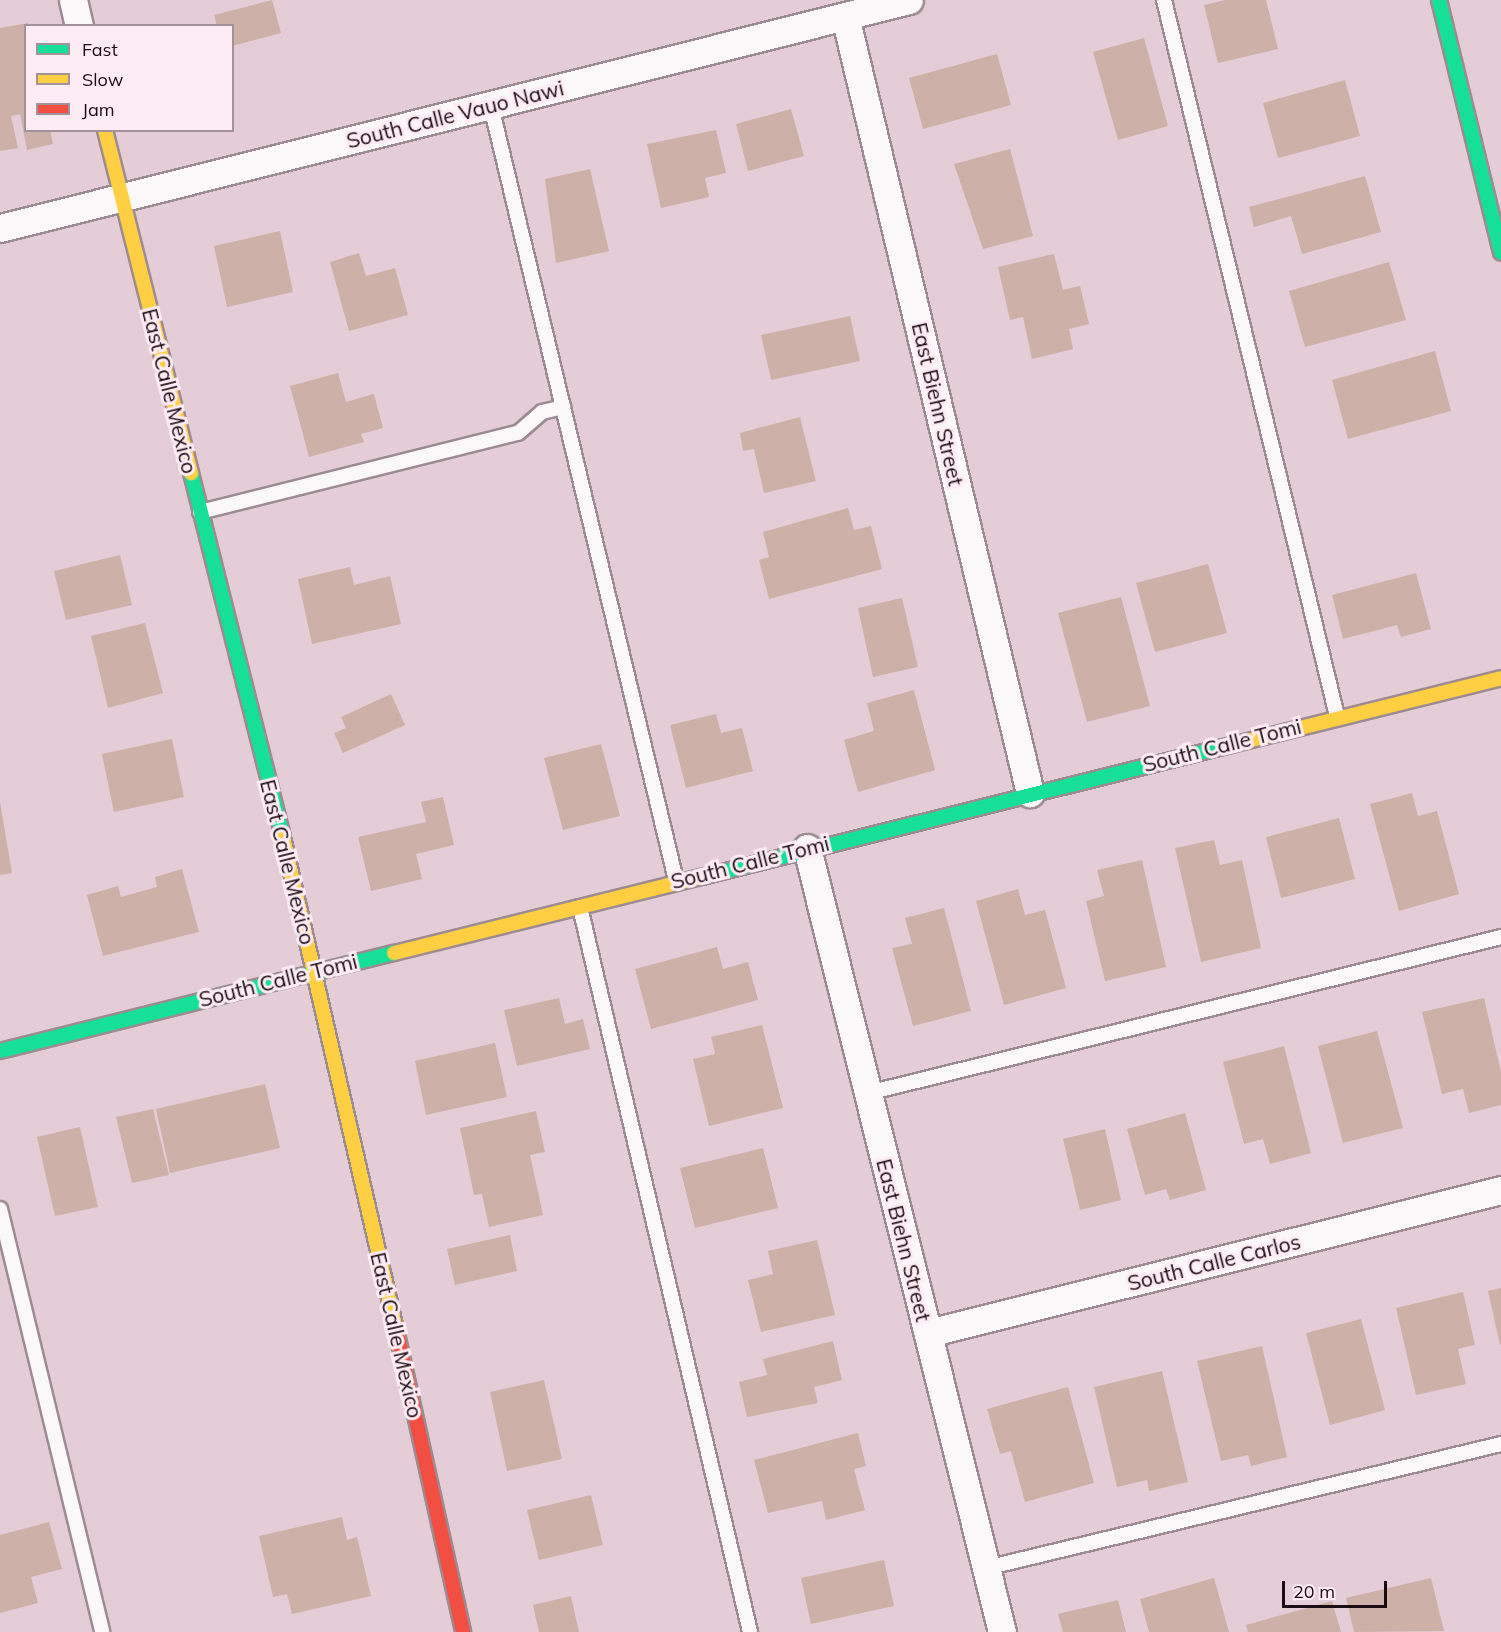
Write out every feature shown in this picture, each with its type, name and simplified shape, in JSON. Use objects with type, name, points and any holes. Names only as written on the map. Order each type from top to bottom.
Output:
[{"type":"street","points":[[73,0],[79,24]]},
{"type":"street","name":"South Calle Vauo Nawi","points":[[0,228],[909,0]]},
{"type":"street","points":[[1439,0],[1501,253]]},
{"type":"street","name":"East Biehn Street","points":[[845,16],[1030,793]]},
{"type":"street","name":"East Calle Mexico","points":[[105,132],[316,970],[463,1632]]},
{"type":"street","name":"South Calle Tomi","points":[[0,1051],[579,904],[1337,716],[1501,678]]},
{"type":"street","name":"East Biehn Street","points":[[807,848],[1002,1632]]},
{"type":"street","name":"South Calle Carlos","points":[[928,1333],[1501,1190]]},
{"type":"lane","points":[[1164,0],[1337,716]]},
{"type":"lane","points":[[491,106],[676,880]]},
{"type":"lane","points":[[200,512],[518,434],[542,412],[563,407]]},
{"type":"lane","points":[[579,904],[750,1632]]},
{"type":"lane","points":[[868,1093],[1501,937]]},
{"type":"lane","points":[[0,1209],[102,1632]]},
{"type":"lane","points":[[986,1568],[1501,1444]]},
{"type":"building","points":[[272,0],[281,33],[234,45],[234,24],[216,24],[214,15]]},
{"type":"building","points":[[1225,0],[1266,0],[1278,49],[1218,63],[1204,5]]},
{"type":"building","points":[[28,23],[24,24],[24,132],[50,132],[53,144],[27,150],[20,114],[11,116],[18,148],[0,151],[0,28]]},
{"type":"building","points":[[1144,38],[1168,126],[1118,140],[1093,52]]},
{"type":"building","points":[[997,54],[1011,105],[923,129],[909,78]]},
{"type":"building","points":[[1345,80],[1360,136],[1278,158],[1263,103]]},
{"type":"building","points":[[791,109],[804,156],[748,171],[736,124]]},
{"type":"building","points":[[716,130],[726,173],[705,178],[709,197],[661,208],[647,144]]},
{"type":"building","points":[[1010,149],[1033,236],[983,249],[954,164]]},
{"type":"building","points":[[590,169],[609,251],[556,263],[545,179]]},
{"type":"building","points":[[1365,176],[1381,232],[1302,254],[1291,216],[1254,227],[1249,207]]},
{"type":"building","points":[[280,231],[293,292],[227,307],[214,246]]},
{"type":"building","points":[[359,253],[366,276],[395,268],[408,315],[349,331],[330,262]]},
{"type":"building","points":[[1054,254],[1063,290],[1080,286],[1089,324],[1069,329],[1073,349],[1032,359],[1023,317],[1010,320],[998,267]]},
{"type":"building","points":[[1389,262],[1406,320],[1305,347],[1289,291]]},
{"type":"building","points":[[850,316],[860,361],[771,380],[761,335]]},
{"type":"building","points":[[1435,351],[1451,411],[1348,439],[1332,380]]},
{"type":"building","points":[[338,373],[346,402],[374,394],[383,428],[361,434],[364,442],[309,457],[290,386]]},
{"type":"building","points":[[800,417],[816,481],[764,493],[754,449],[743,451],[740,433]]},
{"type":"building","points":[[848,508],[854,530],[871,526],[882,569],[769,599],[759,560],[769,557],[763,532]]},
{"type":"building","points":[[120,555],[132,605],[66,620],[54,571]]},
{"type":"building","points":[[1208,564],[1227,633],[1155,652],[1136,583]]},
{"type":"building","points":[[350,567],[354,585],[390,576],[401,624],[312,644],[298,579]]},
{"type":"building","points":[[1416,573],[1431,629],[1401,637],[1397,625],[1343,639],[1332,595]]},
{"type":"building","points":[[1121,597],[1150,706],[1087,722],[1058,613]]},
{"type":"building","points":[[902,598],[918,667],[873,677],[858,608]]},
{"type":"building","points":[[145,623],[163,693],[108,708],[91,636]]},
{"type":"building","points":[[914,690],[935,770],[858,792],[844,740],[874,731],[867,703]]},
{"type":"building","points":[[391,694],[405,725],[343,753],[334,733],[346,728],[341,717]]},
{"type":"building","points":[[716,714],[721,733],[742,728],[753,771],[686,788],[670,725]]},
{"type":"building","points":[[172,739],[184,797],[114,812],[102,754]]},
{"type":"building","points":[[601,744],[620,816],[563,830],[544,758]]},
{"type":"building","points":[[1412,793],[1418,816],[1437,811],[1459,894],[1399,911],[1370,804]]},
{"type":"building","points":[[443,797],[454,845],[416,854],[422,879],[371,891],[358,837],[426,822],[421,802]]},
{"type":"building","points":[[0,802],[12,873],[0,875]]},
{"type":"building","points":[[1339,818],[1355,879],[1281,898],[1266,837]]},
{"type":"building","points":[[1214,840],[1220,865],[1242,860],[1261,948],[1201,962],[1175,848]]},
{"type":"building","points":[[1142,860],[1166,967],[1105,981],[1086,901],[1104,896],[1097,870]]},
{"type":"building","points":[[182,869],[199,932],[103,956],[87,895],[118,886],[121,897],[157,887],[155,877]]},
{"type":"building","points":[[1018,889],[1025,915],[1045,910],[1066,988],[1004,1005],[976,901]]},
{"type":"building","points":[[944,908],[971,1011],[913,1026],[892,948],[912,944],[905,918]]},
{"type":"building","points":[[717,947],[723,969],[748,962],[758,1000],[651,1029],[635,969]]},
{"type":"building","points":[[559,998],[565,1024],[583,1019],[590,1049],[517,1066],[504,1010]]},
{"type":"building","points":[[1484,998],[1501,1072],[1501,1105],[1469,1113],[1463,1089],[1442,1094],[1422,1012]]},
{"type":"building","points":[[762,1025],[783,1108],[709,1126],[693,1059],[715,1054],[711,1037]]},
{"type":"building","points":[[1377,1031],[1403,1128],[1343,1143],[1318,1046]]},
{"type":"building","points":[[495,1043],[507,1097],[426,1115],[415,1061]]},
{"type":"building","points":[[1284,1046],[1311,1153],[1270,1164],[1263,1139],[1244,1144],[1223,1062]]},
{"type":"building","points":[[265,1084],[280,1148],[170,1173],[156,1109]]},
{"type":"building","points":[[153,1109],[169,1175],[132,1183],[116,1117]]},
{"type":"building","points":[[536,1111],[545,1152],[530,1155],[543,1215],[489,1227],[482,1194],[474,1195],[460,1128]]},
{"type":"building","points":[[1185,1113],[1206,1190],[1170,1200],[1166,1189],[1145,1195],[1127,1129]]},
{"type":"building","points":[[80,1127],[98,1207],[55,1216],[37,1137]]},
{"type":"building","points":[[1105,1129],[1121,1200],[1080,1210],[1063,1139]]},
{"type":"building","points":[[763,1148],[778,1208],[695,1228],[680,1168]]},
{"type":"building","points":[[510,1235],[517,1271],[455,1285],[447,1249]]},
{"type":"building","points":[[817,1240],[835,1315],[761,1332],[748,1280],[773,1274],[768,1251]]},
{"type":"building","points":[[1501,1288],[1501,1344],[1500,1345],[1488,1291]]},
{"type":"building","points":[[1463,1292],[1475,1345],[1458,1349],[1466,1384],[1416,1395],[1396,1308]]},
{"type":"building","points":[[1361,1319],[1385,1410],[1330,1425],[1306,1333]]},
{"type":"building","points":[[833,1341],[842,1380],[814,1387],[818,1403],[747,1417],[739,1382],[767,1375],[763,1359]]},
{"type":"building","points":[[1262,1346],[1287,1457],[1251,1466],[1248,1455],[1221,1461],[1197,1361]]},
{"type":"building","points":[[1162,1371],[1188,1482],[1149,1491],[1147,1480],[1117,1487],[1094,1387]]},
{"type":"building","points":[[544,1380],[562,1459],[507,1471],[490,1392]]},
{"type":"building","points":[[1068,1387],[1094,1483],[1025,1502],[1011,1451],[1000,1454],[987,1409]]},
{"type":"building","points":[[858,1433],[866,1466],[854,1469],[865,1510],[826,1520],[822,1501],[768,1513],[754,1460]]},
{"type":"building","points":[[591,1495],[603,1545],[539,1560],[527,1510]]},
{"type":"building","points":[[342,1517],[347,1540],[357,1537],[371,1596],[292,1614],[287,1594],[273,1597],[259,1536]]},
{"type":"building","points":[[49,1522],[62,1569],[31,1577],[38,1603],[0,1613],[0,1535]]},
{"type":"building","points":[[884,1560],[894,1606],[811,1624],[801,1578]]},
{"type":"building","points":[[1214,1578],[1229,1632],[1149,1632],[1140,1599]]},
{"type":"building","points":[[1431,1578],[1444,1631],[1354,1632],[1346,1598]]},
{"type":"building","points":[[571,1596],[579,1632],[539,1632],[533,1605]]},
{"type":"building","points":[[1118,1600],[1126,1632],[1063,1632],[1058,1614]]},
{"type":"building","points":[[1332,1601],[1341,1632],[1248,1632],[1246,1625]]},
{"type":"traffic: fast","points":[[1439,0],[1501,253]]},
{"type":"traffic: fast","points":[[191,473],[282,833]]},
{"type":"traffic: fast","points":[[702,877],[1223,747]]},
{"type":"traffic: fast","points":[[0,1051],[394,953]]},
{"type":"traffic: slow","points":[[106,132],[191,473]]},
{"type":"traffic: slow","points":[[1223,747],[1501,678]]},
{"type":"traffic: slow","points":[[282,833],[398,1338]]},
{"type":"traffic: slow","points":[[394,953],[702,877]]},
{"type":"traffic: jam","points":[[398,1338],[463,1632]]}]
